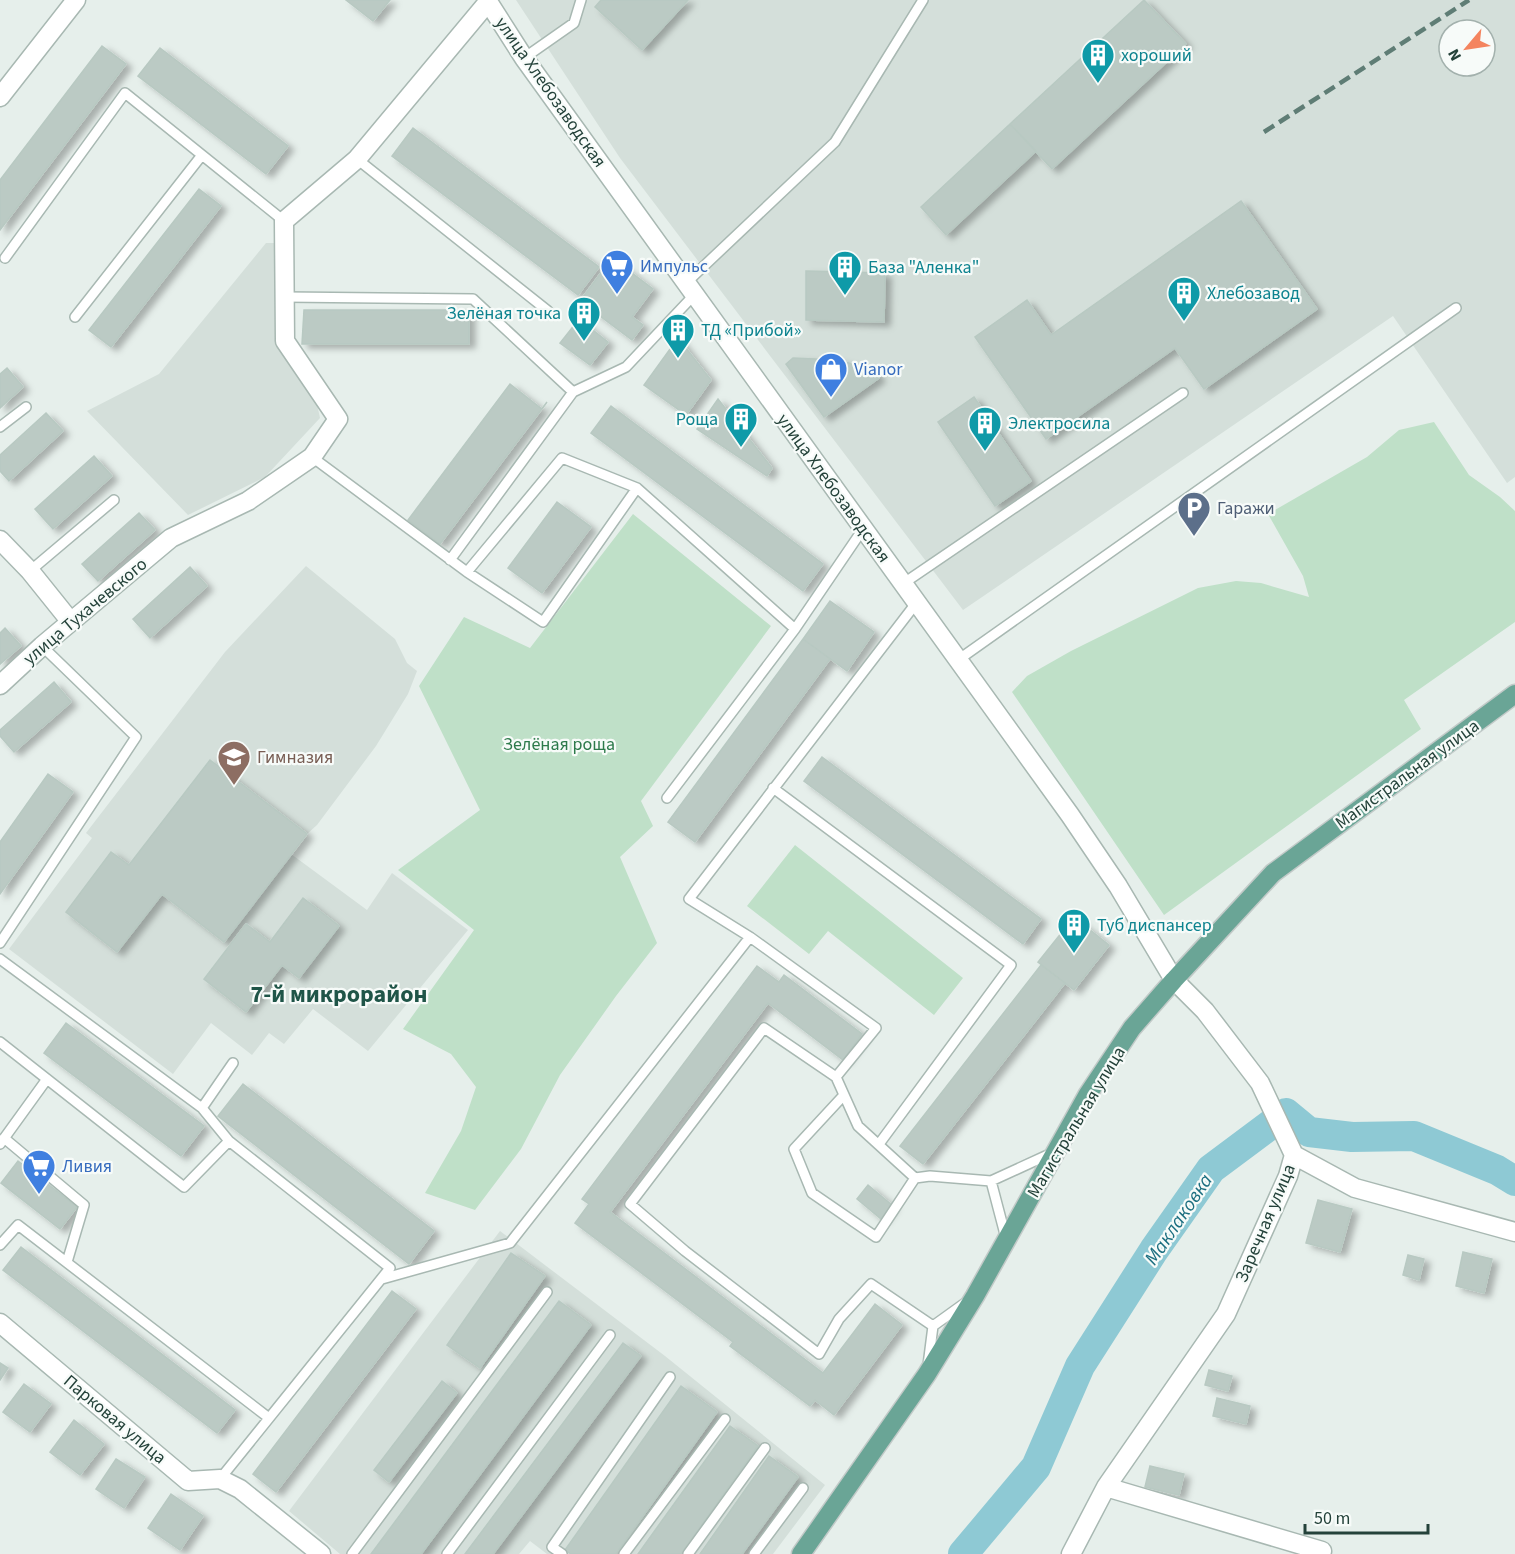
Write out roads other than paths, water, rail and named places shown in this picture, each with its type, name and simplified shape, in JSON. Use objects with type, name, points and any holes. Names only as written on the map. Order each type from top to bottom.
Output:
[{"type":"main road","name":"Магистральная улица","points":[[801,1554],[927,1374],[975,1296],[1088,1094],[1132,1028],[1273,873],[1515,694]]},
{"type":"street","points":[[0,97],[76,0]]},
{"type":"street","points":[[312,457],[338,419],[285,341],[284,221],[357,159],[488,1]]},
{"type":"street","name":"улица Хлебозаводская","points":[[488,1],[524,58],[917,602],[1118,886],[1174,980],[1205,1011],[1260,1083],[1294,1155]]},
{"type":"street","name":"улица Тухачевского","points":[[0,685],[42,646],[171,538],[248,501],[312,457]]},
{"type":"street","points":[[0,540],[71,622]]},
{"type":"street","name":"Заречная улица","points":[[1071,1554],[1106,1487],[1226,1314],[1288,1176],[1294,1155],[1355,1188],[1515,1232]]},
{"type":"street","name":"Парковая улица","points":[[0,1323],[188,1480],[220,1479],[240,1489],[321,1554]]},
{"type":"street","points":[[1106,1487],[1322,1551]]},
{"type":"lane","points":[[524,58],[574,23],[581,0]]},
{"type":"lane","points":[[450,560],[573,392],[626,367],[691,288],[834,142],[923,0]]},
{"type":"lane","points":[[5,258],[125,93],[284,221]]},
{"type":"lane","points":[[75,317],[202,155]]},
{"type":"lane","points":[[357,159],[548,311]]},
{"type":"lane","points":[[285,297],[473,299],[573,392]]},
{"type":"lane","points":[[958,660],[1456,308]]},
{"type":"lane","points":[[904,584],[1184,393]]},
{"type":"lane","points":[[0,427],[26,407]]},
{"type":"lane","points":[[312,457],[450,560],[543,622],[637,488]]},
{"type":"lane","points":[[467,572],[562,458],[637,488],[795,629]]},
{"type":"lane","points":[[30,572],[114,500]]},
{"type":"lane","points":[[668,798],[795,629],[863,528]]},
{"type":"lane","points":[[836,1077],[876,1028],[750,938],[689,898],[917,602]]},
{"type":"lane","points":[[0,943],[136,737],[42,646]]},
{"type":"lane","points":[[774,789],[1011,965],[879,1144]]},
{"type":"lane","points":[[382,1279],[510,1243],[750,938]]},
{"type":"lane","points":[[0,959],[202,1108],[229,1141],[390,1268],[220,1479]]},
{"type":"lane","points":[[915,1178],[858,1125],[836,1077],[764,1028],[630,1204],[685,1251],[819,1354],[839,1319],[871,1284],[933,1326]]},
{"type":"lane","points":[[0,1042],[184,1187],[229,1141]]},
{"type":"lane","points":[[202,1108],[233,1063]]},
{"type":"lane","points":[[47,1079],[2,1141],[84,1205],[67,1262]]},
{"type":"lane","points":[[844,1095],[794,1149],[812,1193],[876,1237],[915,1178],[930,1176],[992,1181],[1058,1149]]},
{"type":"lane","points":[[992,1181],[1006,1240]]},
{"type":"lane","points":[[0,1245],[18,1225],[269,1418]]},
{"type":"lane","points":[[352,1554],[547,1292]]},
{"type":"lane","points":[[927,1374],[933,1326],[975,1296]]},
{"type":"lane","points":[[447,1554],[610,1335]]},
{"type":"lane","points":[[561,1554],[552,1547],[670,1377]]},
{"type":"lane","points":[[624,1554],[725,1419]]},
{"type":"lane","points":[[688,1554],[765,1448]]},
{"type":"lane","points":[[754,1554],[803,1488]]},
{"type":"waterway","name":"Маклаковка","points":[[963,1554],[1036,1467],[1080,1366],[1154,1250],[1211,1169],[1286,1113],[1309,1132],[1352,1137],[1414,1136],[1497,1170],[1515,1181]]},
{"type":"railway","points":[[1264,132],[1469,0]]},
{"type":"place","name":"хороший","points":[[1098,84]]},
{"type":"place","name":"Импульс","points":[[617,295]]},
{"type":"place","name":"База \"Аленка\"","points":[[845,296]]},
{"type":"place","name":"Хлебозавод","points":[[1184,322]]},
{"type":"place","name":"Зелёная точка","points":[[584,342]]},
{"type":"place","name":"ТД «Прибой»","points":[[678,359]]},
{"type":"place","name":"Vianor","points":[[831,398]]},
{"type":"place","name":"Роща","points":[[741,448]]},
{"type":"place","name":"Электросила","points":[[985,452]]},
{"type":"place","name":"Гаражи","points":[[1194,537]]},
{"type":"place","name":"Гимназия","points":[[234,786]]},
{"type":"place","name":"Туб диспансер","points":[[1074,954]]},
{"type":"place","name":"Ливия","points":[[39,1195]]},
{"type":"district","name":"7-й микрорайон","points":[[339,994]]},
{"type":"park label","name":"Зелёная роща","points":[[559,744]]}]
